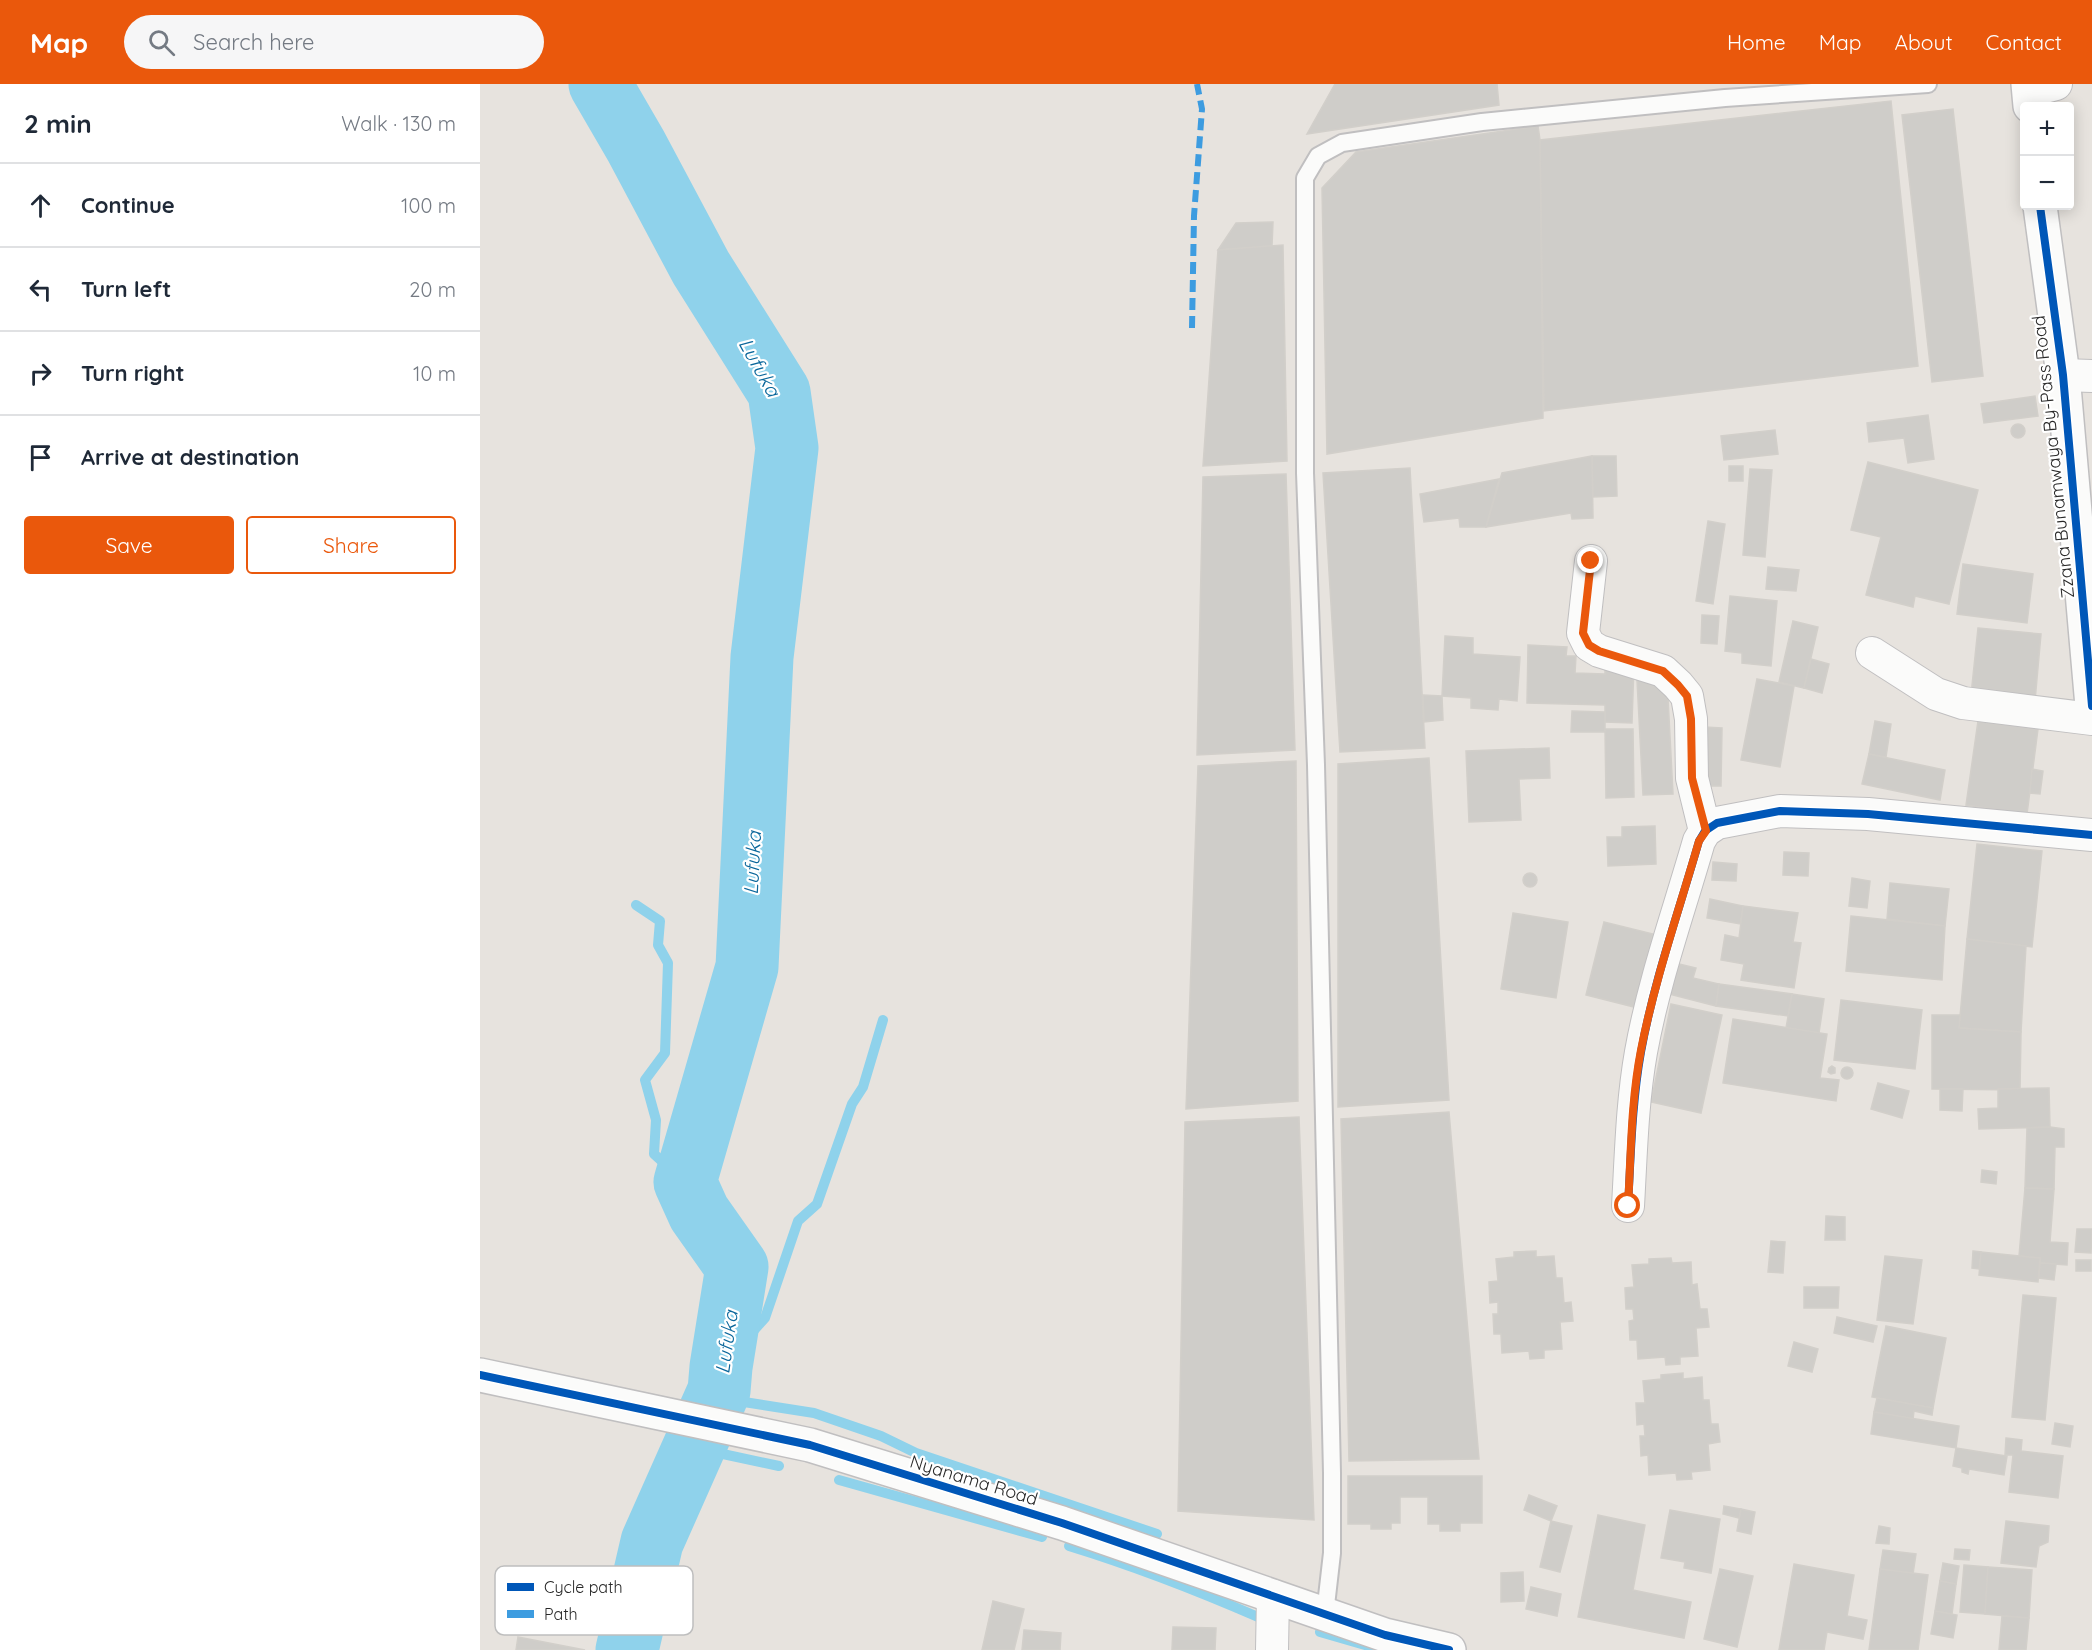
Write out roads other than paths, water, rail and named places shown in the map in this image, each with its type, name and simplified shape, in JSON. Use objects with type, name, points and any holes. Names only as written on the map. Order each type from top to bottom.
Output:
[{"type":"street","name":"Zzana Bunamwaya By-Pass Road","points":[[2041,210],[2078,376],[2092,706]]},
{"type":"street","points":[[1591,561],[1583,633],[1589,645],[1599,651],[1663,671],[1687,696],[1691,719],[1692,778],[1706,831]]},
{"type":"street","points":[[1872,653],[1936,694],[1963,703],[2092,719]]},
{"type":"street","points":[[1628,1206],[1634,1101],[1641,1051],[1652,1001],[1699,841],[1706,831],[1717,823],[1780,811],[1868,814],[2092,835]]},
{"type":"street","name":"Nyanama Road","points":[[480,1375],[810,1445],[1062,1523],[1385,1635],[1449,1650]]},
{"type":"street","points":[[1272,1650],[1273,1596]]},
{"type":"lane","points":[[1325,1614],[1332,1553],[1332,1473],[1316,765],[1305,473],[1305,178],[1318,156],[1342,143],[1353,141],[1482,122],[1725,98],[1928,84]]},
{"type":"waterway","name":"Lufuka","points":[[600,84],[701,268],[779,392],[787,448],[762,657],[747,967],[685,1182],[699,1213],[737,1267],[719,1391],[652,1542],[646,1566]]},
{"type":"waterway","points":[[636,905],[660,921],[658,945],[668,963],[665,1053],[645,1080],[656,1120],[654,1154],[685,1182]]},
{"type":"waterway","points":[[721,1367],[765,1318],[798,1221],[817,1204],[852,1104],[863,1087],[883,1020]]},
{"type":"waterway","points":[[719,1391],[744,1402],[814,1413],[881,1436],[916,1453],[1157,1534]]},
{"type":"waterway","points":[[695,1448],[779,1466]]},
{"type":"waterway","points":[[839,1480],[1042,1537]]},
{"type":"waterway","points":[[1069,1546],[1165,1579],[1258,1617]]},
{"type":"waterway","points":[[1320,1632],[1379,1649]]},
{"type":"waterway","name":"Lufuka","points":[[627,1650],[630,1635]]}]
